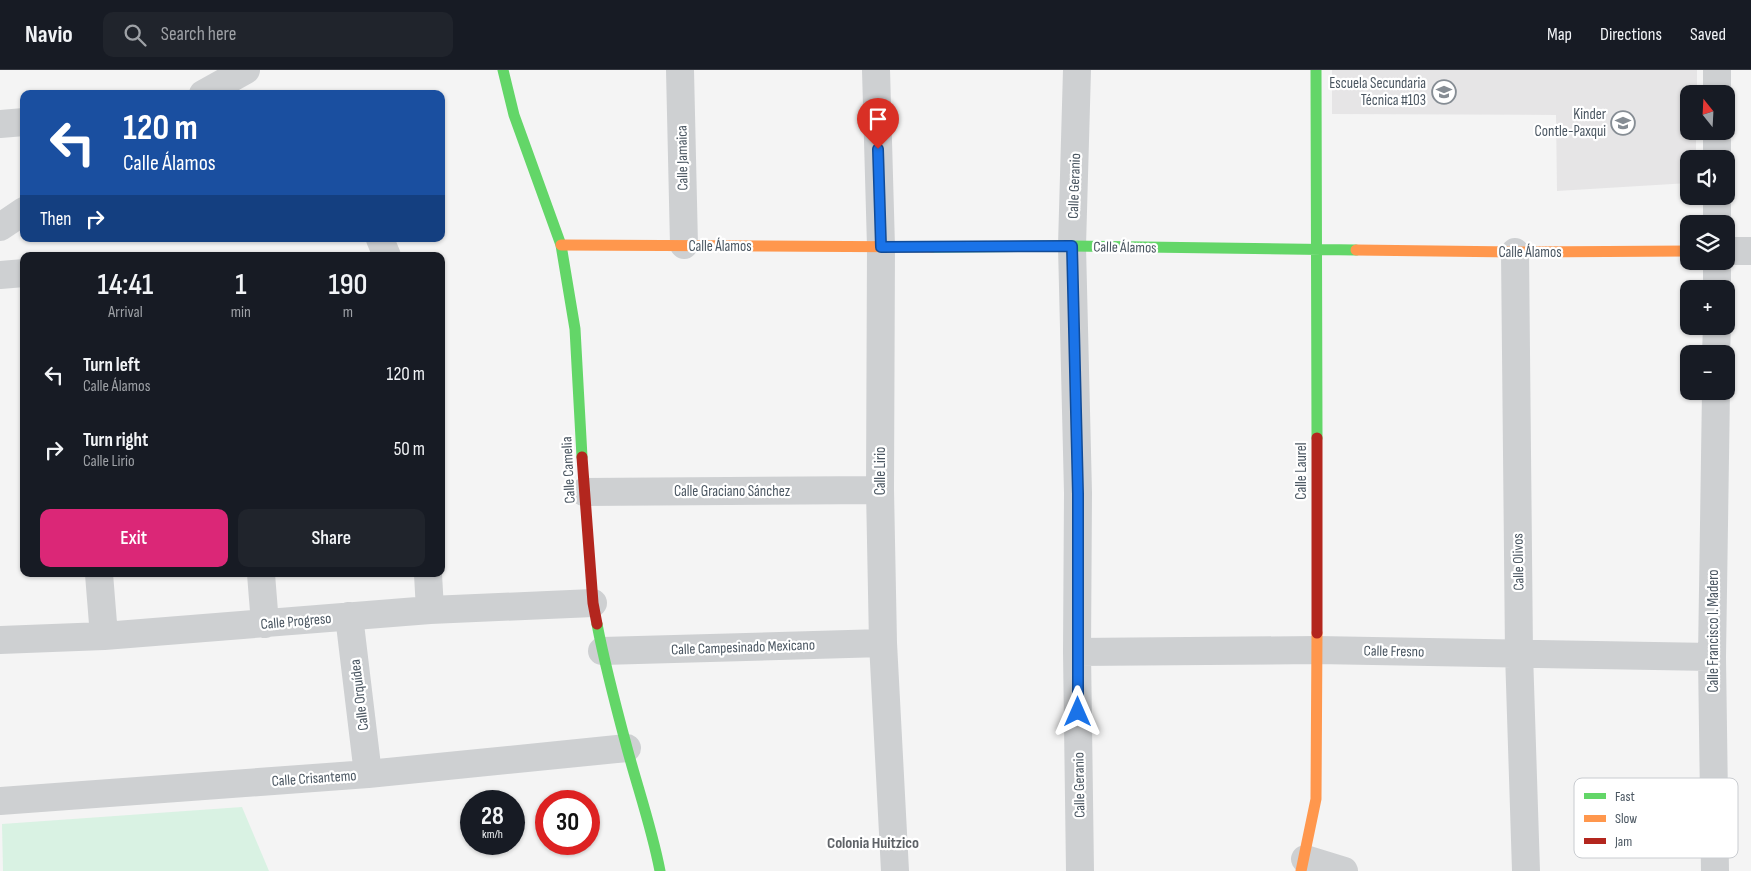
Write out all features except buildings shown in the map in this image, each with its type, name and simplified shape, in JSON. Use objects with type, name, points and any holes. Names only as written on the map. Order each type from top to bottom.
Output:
[{"type":"street","points":[[210,90],[246,70]]},
{"type":"street","name":"Calle Camelia","points":[[503,70],[514,116],[560,245],[575,328],[584,492],[593,603],[602,651],[627,748],[656,844],[660,871]]},
{"type":"street","name":"Calle Jamaica","points":[[680,70],[684,245]]},
{"type":"street","name":"Calle Lirio","points":[[876,70],[881,247],[880,490],[883,643],[895,871]]},
{"type":"street","name":"Calle Geranio","points":[[1077,70],[1072,246],[1078,494],[1077,652],[1080,871]]},
{"type":"street","name":"Calle Laurel","points":[[1303,865],[1316,799],[1318,650],[1316,70]]},
{"type":"street","points":[[1717,70],[1717,85]]},
{"type":"street","points":[[0,124],[20,122]]},
{"type":"street","points":[[0,227],[20,214]]},
{"type":"street","name":"Calle Álamos","points":[[560,245],[1072,246],[1515,252],[1680,251]]},
{"type":"street","points":[[1735,251],[1751,251]]},
{"type":"street","name":"Calle Olivos","points":[[1515,252],[1519,653],[1526,871]]},
{"type":"street","points":[[0,274],[20,272]]},
{"type":"street","name":"Calle Francisco I. Madero","points":[[1714,778],[1712,656],[1716,400]]},
{"type":"street","name":"Calle Graciano Sánchez","points":[[584,492],[880,490]]},
{"type":"street","points":[[99,577],[104,636]]},
{"type":"street","points":[[261,577],[265,624]]},
{"type":"street","points":[[428,577],[430,610]]},
{"type":"street","name":"Calle Progreso","points":[[0,640],[104,636],[430,610],[593,603]]},
{"type":"street","name":"Calle Orquídea","points":[[349,616],[368,774]]},
{"type":"street","name":"Calle Campesinado Mexicano","points":[[602,651],[883,643]]},
{"type":"street","name":"Calle Fresno","points":[[1077,652],[1318,650],[1712,656]]},
{"type":"street","name":"Calle Crisantemo","points":[[0,801],[368,774],[627,748]]},
{"type":"street","name":"Calle Francisco I. Madero","points":[[1715,858],[1715,871]]},
{"type":"street","points":[[1303,865],[1344,871]]},
{"type":"shaded area","points":[[1332,70],[1697,70],[1697,85],[1680,85],[1680,140],[1696,140],[1696,150],[1680,150],[1680,184],[1557,191],[1556,115],[1332,114]]},
{"type":"green space","points":[[242,807],[269,871],[3,871],[2,824]]},
{"type":"traffic: fast","points":[[503,70],[514,115],[561,245],[575,329],[582,457]]},
{"type":"traffic: fast","points":[[1316,70],[1317,438]]},
{"type":"traffic: fast","points":[[932,247],[1072,246],[1356,250]]},
{"type":"traffic: fast","points":[[597,624],[615,702],[660,871]]},
{"type":"traffic: slow","points":[[561,245],[932,247]]},
{"type":"traffic: slow","points":[[1356,250],[1680,251]]},
{"type":"traffic: slow","points":[[1301,871],[1316,799],[1317,633]]},
{"type":"traffic: jam","points":[[1317,438],[1317,633]]},
{"type":"traffic: jam","points":[[582,457],[593,603],[597,624]]},
{"type":"place","name":"Escuela Secundaria Técnica #103","points":[[1444,92]]},
{"type":"place","name":"Kinder Contle-Paxqui","points":[[1623,123]]},
{"type":"district","name":"Colonia Huitzico","points":[[873,842]]},
{"type":"route","points":[[878,149],[881,247],[1072,246],[1078,494],[1078,712]]}]
